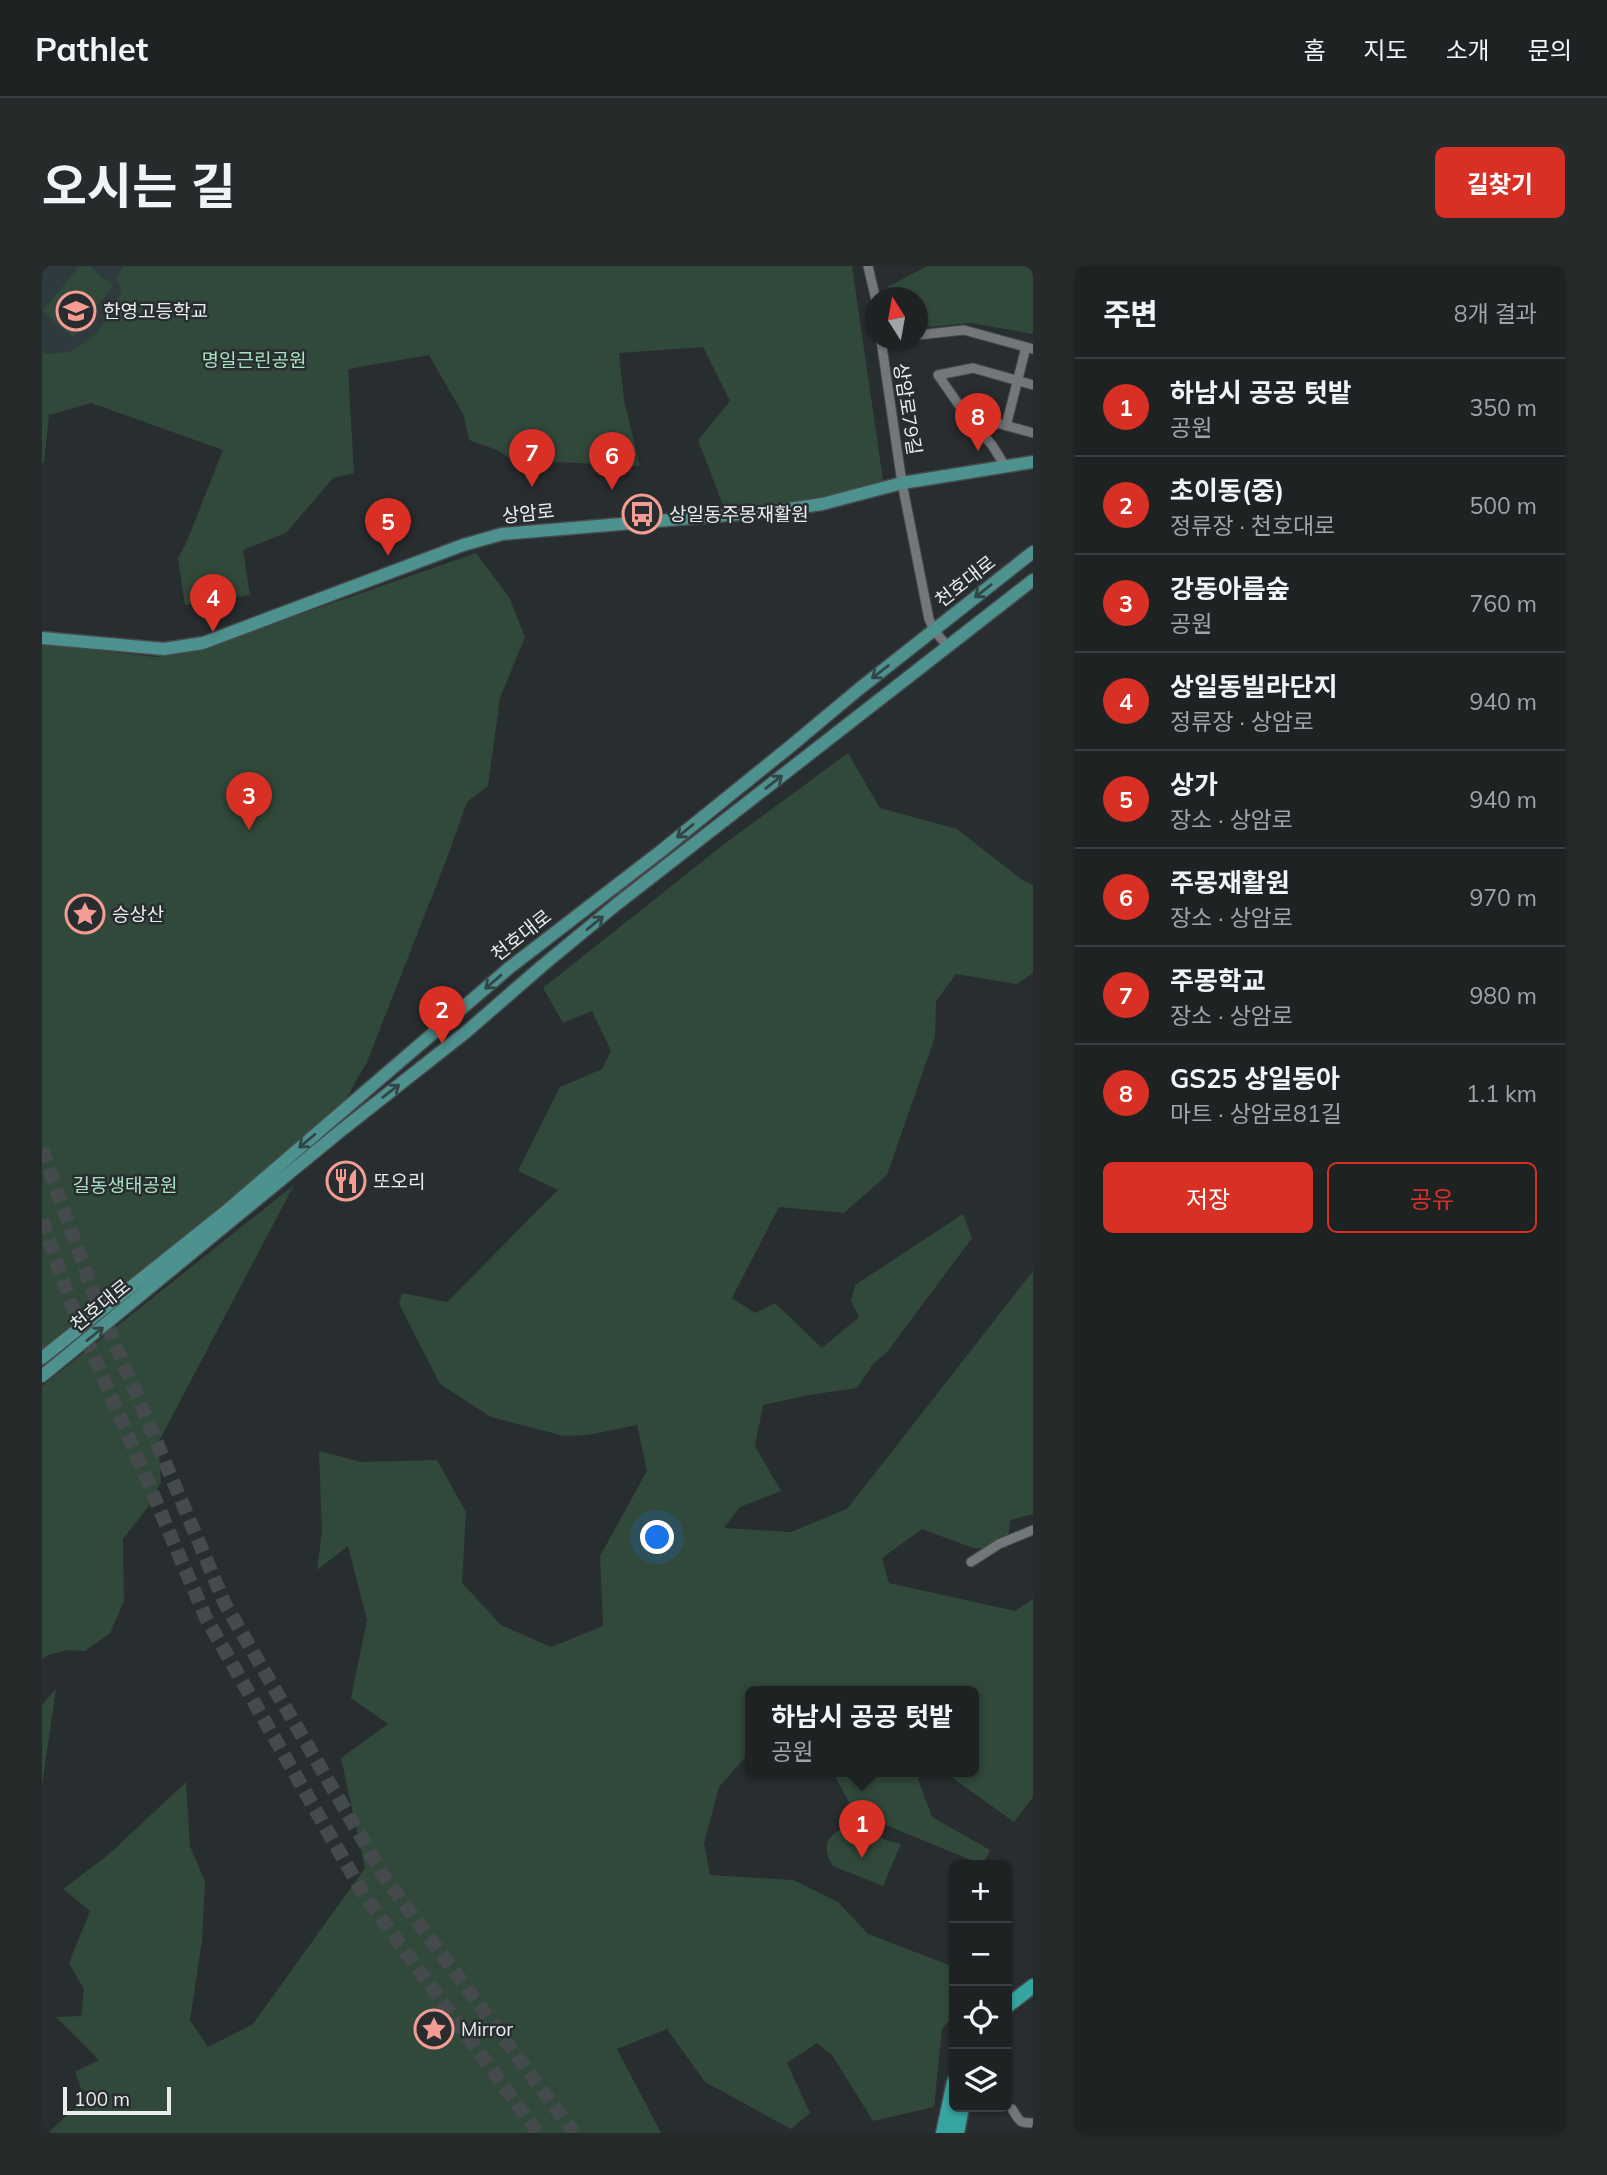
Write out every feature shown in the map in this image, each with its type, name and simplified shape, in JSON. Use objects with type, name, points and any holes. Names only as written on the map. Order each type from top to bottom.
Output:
[{"type":"highway","points":[[1012,1992],[1033,1979]]},
{"type":"highway","points":[[1012,2002],[1033,1986]]},
{"type":"highway","points":[[943,2133],[949,2105]]},
{"type":"highway","points":[[951,2133],[955,2112]]},
{"type":"highway","points":[[959,2133],[962,2112]]},
{"type":"main road","name":"상암로","points":[[42,638],[143,648],[183,648],[242,629],[484,538],[527,531],[776,511],[822,504],[902,483],[1033,462]]},
{"type":"main road","name":"천호대로","points":[[42,1358],[225,1212],[509,968],[1033,552]]},
{"type":"main road","name":"천호대로","points":[[42,1376],[338,1133],[467,1032],[618,904],[1033,580]]},
{"type":"street","points":[[868,266],[873,287]]},
{"type":"street","points":[[928,334],[964,330],[1030,348],[1017,381],[1006,426]]},
{"type":"street","name":"상암로79길","points":[[882,350],[902,483],[933,630]]},
{"type":"street","points":[[1005,466],[992,444],[966,415],[938,375],[973,368],[1033,386]]},
{"type":"street","points":[[966,415],[1033,433]]},
{"type":"street","points":[[933,630],[948,647]]},
{"type":"street","points":[[971,1562],[999,1544],[1033,1530]]},
{"type":"street","points":[[1012,2109],[1023,2124],[1033,2123]]},
{"type":"shaded area","name":"한영고등학교","points":[[42,266],[123,266],[116,279],[121,289],[98,332],[72,351],[46,354],[42,350]]},
{"type":"green space","points":[[80,266],[89,266],[113,286],[73,337],[42,311]]},
{"type":"green space","name":"명일근린공원","points":[[123,266],[852,266],[883,480],[812,501],[724,508],[698,440],[730,401],[703,347],[619,353],[624,400],[640,466],[513,460],[497,450],[469,440],[464,416],[429,355],[348,369],[354,473],[333,478],[286,533],[243,550],[250,595],[185,605],[178,558],[223,450],[91,403],[49,415],[42,463],[42,350],[46,354],[72,351],[98,332],[121,290],[116,279]]},
{"type":"green space","points":[[927,266],[1033,266],[1033,334],[971,323],[928,327],[928,287],[888,287]]},
{"type":"green space","name":"길동생태공원","points":[[476,553],[509,597],[525,637],[500,698],[488,786],[467,802],[367,1062],[331,1125],[42,1356],[42,644],[155,657],[192,652]]},
{"type":"green space","points":[[848,753],[880,808],[957,829],[1021,879],[1033,885],[1033,973],[1017,984],[956,974],[936,1001],[935,1037],[887,1175],[844,1213],[779,1207],[732,1298],[755,1313],[775,1303],[822,1348],[859,1317],[851,1301],[855,1285],[963,1214],[972,1238],[857,1388],[763,1405],[755,1446],[781,1491],[740,1507],[724,1528],[791,1532],[847,1509],[1033,1271],[1033,1514],[1010,1520],[1007,1548],[973,1548],[922,1529],[882,1558],[889,1583],[1015,1611],[1033,1599],[1033,1797],[1014,1822],[951,1777],[979,1777],[979,1686],[745,1686],[745,1758],[719,1787],[704,1843],[710,1875],[793,1880],[838,1902],[868,1934],[949,1965],[949,2020],[942,2029],[934,2107],[873,2121],[832,2055],[817,2043],[787,2063],[810,2113],[791,2129],[705,2082],[667,2029],[617,2049],[661,2133],[48,2133],[85,2099],[75,2072],[99,2060],[56,2017],[81,2016],[84,1989],[69,1963],[90,1911],[63,1889],[108,1855],[186,1782],[190,1846],[205,1882],[202,1941],[190,2020],[208,2047],[253,2024],[365,1868],[341,1758],[388,1724],[351,1698],[367,1620],[348,1546],[317,1570],[322,1532],[319,1451],[361,1462],[437,1460],[466,1512],[462,1583],[501,1625],[551,1647],[603,1626],[600,1556],[647,1471],[637,1425],[588,1435],[564,1436],[491,1417],[440,1384],[399,1304],[402,1293],[447,1302],[558,1190],[518,1171],[560,1087],[602,1069],[611,1051],[592,1011],[563,1023],[543,988],[723,845]]},
{"type":"green space","points":[[294,1185],[158,1443],[161,1482],[149,1506],[123,1539],[124,1601],[110,1633],[85,1651],[68,1650],[42,1659],[42,1386]]},
{"type":"green space","points":[[56,1689],[42,1786],[42,1705]]},
{"type":"green space","points":[[836,1777],[920,1777],[918,1779],[932,1817],[990,1850],[985,1860],[971,1860],[854,1812]]},
{"type":"green space","points":[[857,1826],[901,1844],[883,1886],[833,1866],[828,1858],[827,1844],[830,1838],[841,1830]]},
{"type":"tunnel","points":[[42,1149],[93,1292],[225,1604],[385,1878],[574,2133]]},
{"type":"tunnel","points":[[42,1220],[71,1303],[206,1618],[364,1895],[538,2133]]},
{"type":"place","name":"한영고등학교","points":[[76,311]]},
{"type":"place","name":"GS25 상일동아","points":[[978,451]]},
{"type":"place","name":"주몽학교","points":[[532,487]]},
{"type":"place","name":"주몽재활원","points":[[612,490]]},
{"type":"place","name":"상일동주몽재활원","points":[[642,514]]},
{"type":"place","name":"상가","points":[[388,556]]},
{"type":"place","name":"상일동빌라단지","points":[[213,632]]},
{"type":"place","name":"강동아름숲","points":[[249,830]]},
{"type":"place","name":"승상산","points":[[85,914]]},
{"type":"place","name":"초이동(중)","points":[[442,1044]]},
{"type":"place","name":"또오리","points":[[346,1181]]},
{"type":"place","name":"하남시 공공 텃밭","points":[[862,1858]]},
{"type":"place","name":"Mirror","points":[[434,2029]]}]
